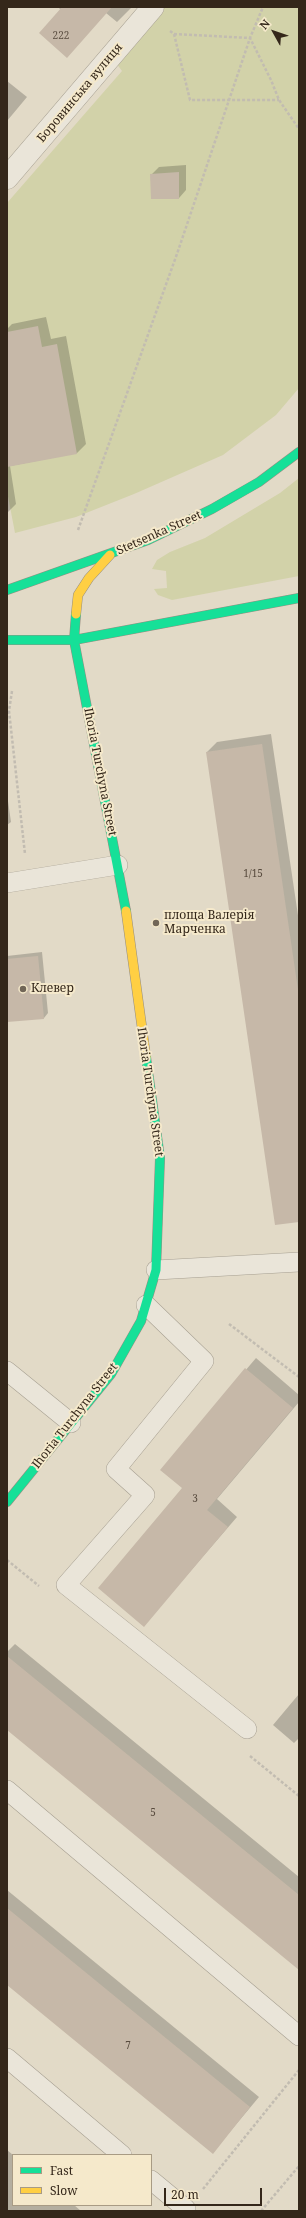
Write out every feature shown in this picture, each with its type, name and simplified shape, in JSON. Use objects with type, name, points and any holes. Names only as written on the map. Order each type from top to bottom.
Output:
[{"type":"street","name":"Боровинська вулиця","points":[[7,178],[150,10]]},
{"type":"street","name":"Stetsenka Street","points":[[7,590],[110,555],[148,540],[212,509],[259,482],[299,452]]},
{"type":"street","name":"Ihoria Turchyna Street","points":[[7,1502],[111,1374],[141,1321],[156,1270],[160,1158],[127,919],[118,865],[74,640],[78,595],[89,578],[110,555]]},
{"type":"street","points":[[7,640],[74,640],[299,598]]},
{"type":"lane","points":[[7,883],[118,865]]},
{"type":"lane","points":[[156,1270],[299,1262]]},
{"type":"lane","points":[[146,1305],[204,1361],[116,1469],[145,1494],[66,1585],[247,1729]]},
{"type":"lane","points":[[7,1371],[71,1423]]},
{"type":"lane","points":[[7,1790],[299,2036]]},
{"type":"lane","points":[[7,2058],[121,2154]]},
{"type":"lane","points":[[152,2181],[186,2209]]},
{"type":"path","points":[[78,530],[178,251],[228,101],[262,7]]},
{"type":"path","points":[[150,10],[174,34],[190,100],[279,100]]},
{"type":"path","points":[[174,34],[250,38]]},
{"type":"path","points":[[250,38],[271,80],[279,100],[299,129]]},
{"type":"path","points":[[12,690],[9,711],[28,880]]},
{"type":"path","points":[[229,1324],[299,1377]]},
{"type":"path","points":[[186,2209],[299,2070]]},
{"type":"path","points":[[261,2211],[299,2166]]},
{"type":"green space","points":[[142,7],[299,7],[299,388],[276,415],[223,455],[134,494],[76,517],[15,533],[7,491],[7,203],[122,71],[106,49]]},
{"type":"green space","points":[[299,478],[299,576],[172,600],[158,595],[154,589],[167,588],[166,571],[152,569],[157,560],[170,552],[205,538],[280,493]]},
{"type":"building","points":[[62,7],[112,7],[67,58],[39,33]]},
{"type":"building","points":[[179,172],[179,199],[151,199],[150,174]]},
{"type":"building","points":[[38,326],[42,347],[57,344],[77,454],[7,467],[7,332]]},
{"type":"building","points":[[262,744],[299,997],[299,1222],[275,1225],[206,752]]},
{"type":"building","points":[[38,956],[44,1019],[7,1022],[7,959]]},
{"type":"building","points":[[245,1368],[293,1408],[207,1510],[228,1527],[144,1627],[98,1588],[182,1488],[160,1470]]},
{"type":"building","points":[[7,1656],[299,1895],[299,1970],[7,1730]]},
{"type":"building","points":[[7,1908],[250,2107],[213,2154],[7,1985]]},
{"type":"traffic: fast","points":[[7,590],[148,540],[212,509],[259,482],[299,452]]},
{"type":"traffic: fast","points":[[7,640],[74,640],[299,598]]},
{"type":"traffic: fast","points":[[76,614],[74,640],[126,911]]},
{"type":"traffic: fast","points":[[7,1502],[111,1374],[141,1321],[156,1270],[160,1158],[146,1057]]},
{"type":"traffic: slow","points":[[76,614],[78,595],[89,578],[110,555]]},
{"type":"traffic: slow","points":[[126,911],[146,1057]]},
{"type":"place","name":"площа Валерія Марченка","points":[[156,923]]},
{"type":"place","name":"Клевер","points":[[23,989]]}]
